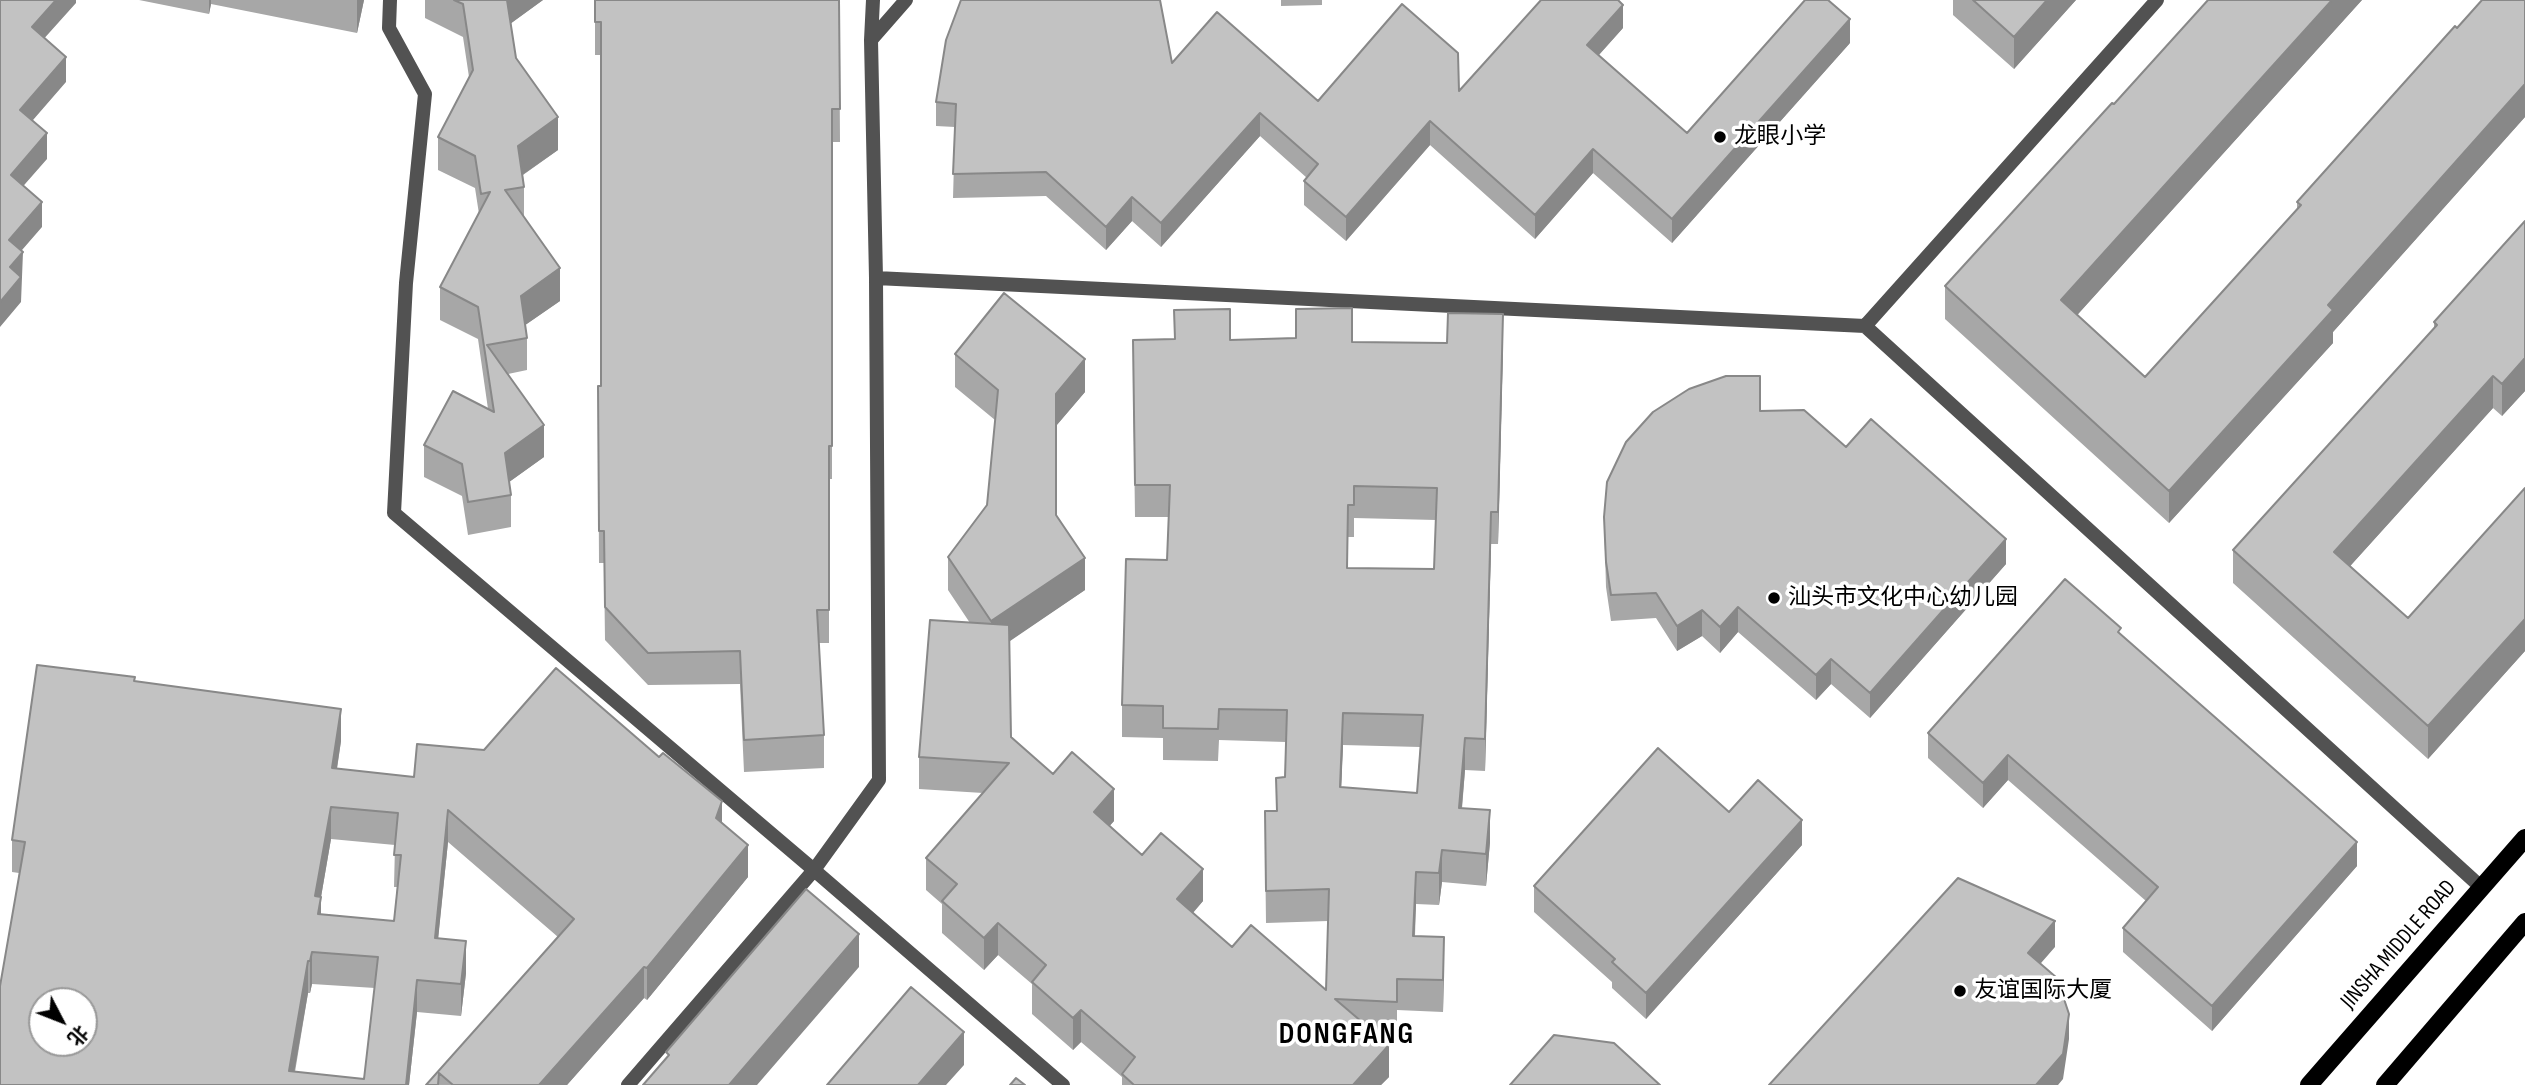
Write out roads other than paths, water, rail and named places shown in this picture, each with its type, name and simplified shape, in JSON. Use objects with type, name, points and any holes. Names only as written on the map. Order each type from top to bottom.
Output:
[{"type":"main road","name":"JINSHA MIDDLE ROAD","points":[[2309,1085],[2525,838]]},
{"type":"main road","points":[[2385,1085],[2525,922]]},
{"type":"street","points":[[390,0],[388,28],[425,94],[407,283],[394,513],[1063,1085]]},
{"type":"street","points":[[628,1085],[814,870],[879,780],[876,278],[871,40],[873,0]]},
{"type":"street","points":[[871,40],[906,0]]},
{"type":"street","points":[[1865,326],[2157,0]]},
{"type":"street","points":[[876,278],[1865,326],[2482,888]]},
{"type":"place","name":"龙眼小学","points":[[1720,137]]},
{"type":"place","name":"汕头市文化中心幼儿园","points":[[1774,598]]},
{"type":"place","name":"友谊国际大厦","points":[[1960,991]]},
{"type":"district","name":"DONGFANG","points":[[1347,1035]]}]
